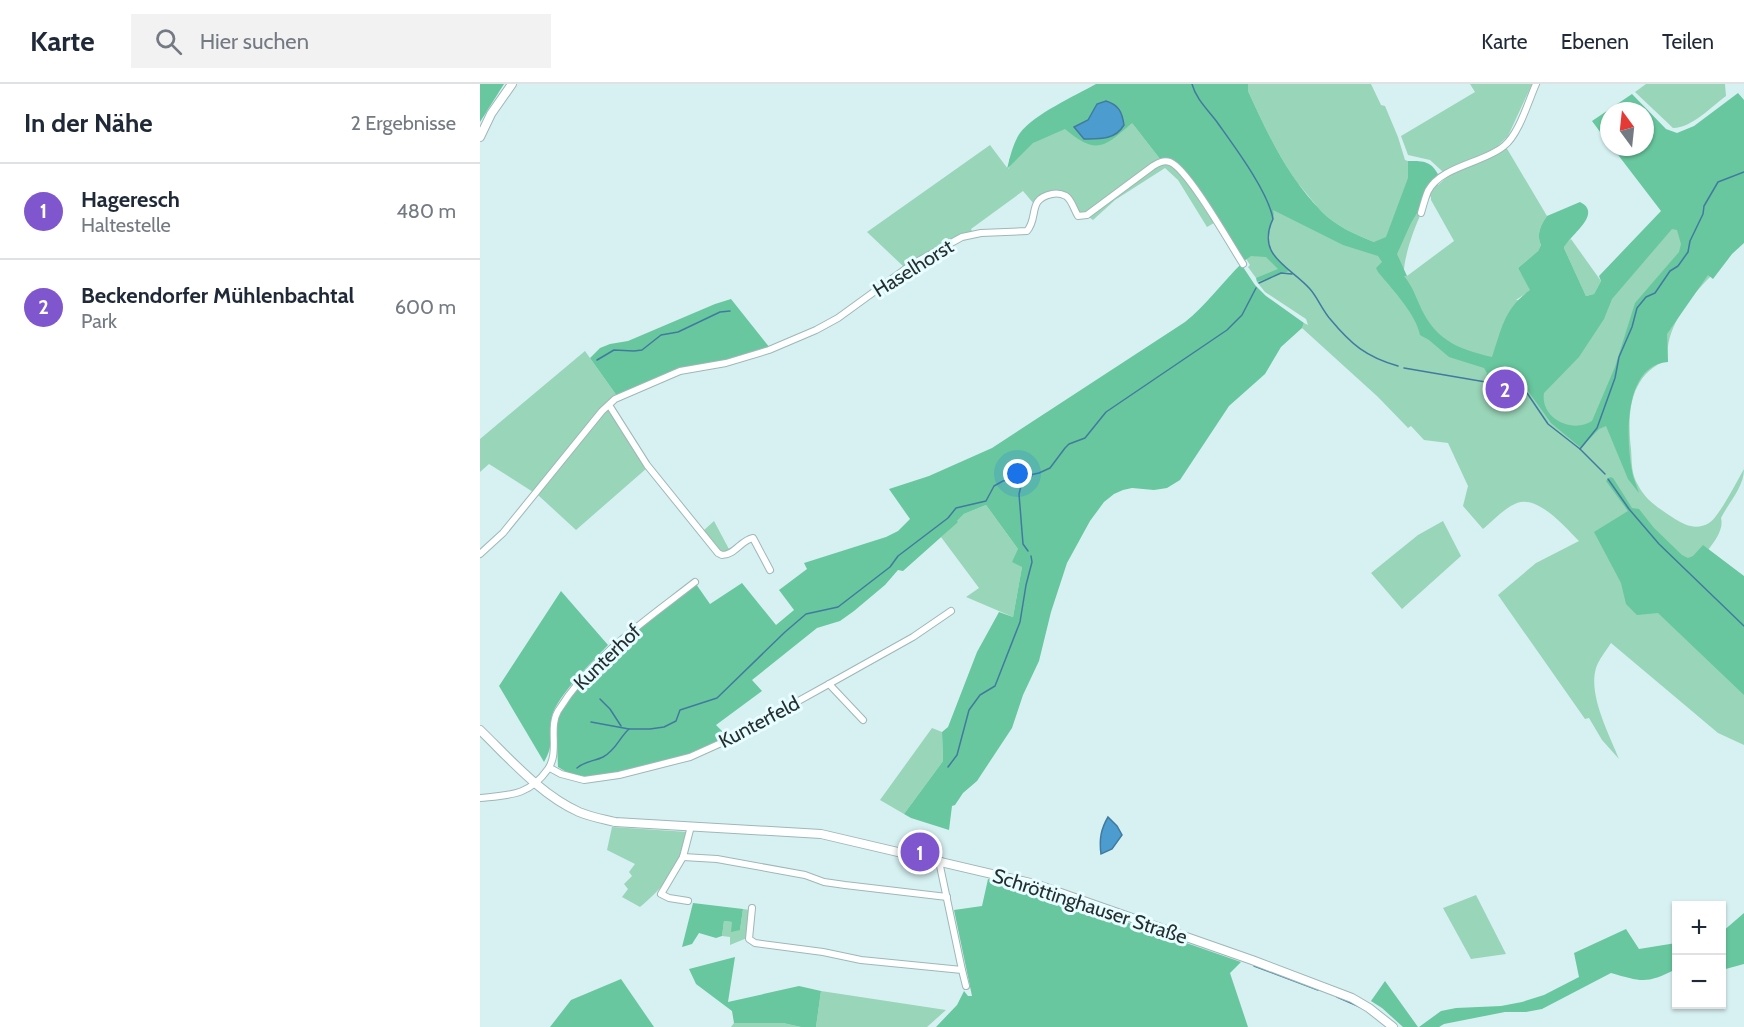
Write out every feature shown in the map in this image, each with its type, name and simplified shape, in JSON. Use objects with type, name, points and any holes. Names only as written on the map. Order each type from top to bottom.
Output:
[{"type":"main road","name":"Schröttinghauser Straße","points":[[480,730],[535,782],[565,805],[597,818],[615,822],[821,834],[1035,884],[1252,960],[1352,998],[1393,1027]]},
{"type":"street","points":[[480,137],[491,114],[512,84]]},
{"type":"street","points":[[1421,213],[1428,191],[1436,182],[1450,172],[1506,144],[1516,130],[1536,84]]},
{"type":"street","name":"Haselhorst","points":[[480,554],[503,534],[602,411],[615,399],[680,370],[726,363],[769,350],[816,330],[838,318],[911,266],[962,237],[981,233],[1027,231],[1032,223],[1036,204],[1044,196],[1057,193],[1063,195],[1067,197],[1078,216],[1087,215],[1162,161],[1171,163],[1184,173],[1243,264]]},
{"type":"street","points":[[609,405],[647,465],[718,553],[729,555],[748,539],[753,538],[770,570]]},
{"type":"street","name":"Kunterhof","points":[[550,768],[554,746],[554,721],[557,712],[584,675],[620,639],[695,582]]},
{"type":"street","name":"Kunterfeld","points":[[550,768],[561,774],[584,780],[619,775],[690,757],[730,739],[829,684],[913,637],[951,611]]},
{"type":"street","points":[[829,684],[863,720]]},
{"type":"street","points":[[480,798],[525,792],[550,768]]},
{"type":"street","points":[[688,901],[669,898],[661,894],[683,857],[691,826]]},
{"type":"street","points":[[683,857],[717,859],[805,875],[824,882],[947,897]]},
{"type":"street","points":[[941,861],[966,986]]},
{"type":"street","points":[[752,908],[749,939],[755,943],[823,951],[861,960],[962,970]]},
{"type":"green space","points":[[480,84],[504,84],[480,122]]},
{"type":"green space","points":[[1096,84],[1248,84],[1248,91],[1271,139],[1289,170],[1310,199],[1334,222],[1374,242],[1386,237],[1408,178],[1408,161],[1430,165],[1439,176],[1411,223],[1397,254],[1407,276],[1404,276],[1424,314],[1437,332],[1461,348],[1492,357],[1509,312],[1514,304],[1530,290],[1518,268],[1538,251],[1541,245],[1540,230],[1547,216],[1580,202],[1586,207],[1587,219],[1564,248],[1586,296],[1594,294],[1601,281],[1599,276],[1661,211],[1619,156],[1654,156],[1654,117],[1666,129],[1677,133],[1694,126],[1738,93],[1744,100],[1744,243],[1732,254],[1713,279],[1708,275],[1667,334],[1668,362],[1653,366],[1635,389],[1629,423],[1629,441],[1633,474],[1639,493],[1628,479],[1606,426],[1599,429],[1581,448],[1551,423],[1528,391],[1522,387],[1485,380],[1487,373],[1484,368],[1449,357],[1420,335],[1409,310],[1378,272],[1376,268],[1382,262],[1378,256],[1343,245],[1273,210],[1267,241],[1272,252],[1289,271],[1257,282],[1256,278],[1278,269],[1266,257],[1251,256],[1244,261],[1179,165],[1169,159],[1160,159],[1132,123],[1107,143],[1100,145],[1085,143],[1065,129],[1033,143],[1007,169],[1015,141],[1020,133],[1035,119]],"holes":[[[1088,120],[1121,129],[1104,139],[1074,127]],[[1672,229],[1677,230],[1681,244],[1679,252],[1635,303],[1615,367],[1592,421],[1576,426],[1559,421],[1547,410],[1544,393],[1579,357],[1604,319],[1612,299]]]},
{"type":"green space","points":[[1098,84],[1243,84],[1274,154],[1297,183],[1263,123],[1248,91],[1248,84],[1371,84],[1381,105],[1385,106],[1405,160],[1408,161],[1408,167],[1434,180],[1438,185],[1454,171],[1506,147],[1547,216],[1540,230],[1541,245],[1538,251],[1518,268],[1531,290],[1516,300],[1586,304],[1671,215],[1711,276],[1687,304],[1674,325],[1668,348],[1668,360],[1655,366],[1645,375],[1633,397],[1630,422],[1632,468],[1641,491],[1649,500],[1679,521],[1696,527],[1705,525],[1713,519],[1744,469],[1742,482],[1721,518],[1718,535],[1708,550],[1744,579],[1744,745],[1718,733],[1611,643],[1596,668],[1594,679],[1597,702],[1619,759],[1602,740],[1589,718],[1585,719],[1498,595],[1536,563],[1579,541],[1551,514],[1534,504],[1525,502],[1508,508],[1483,529],[1463,506],[1468,486],[1448,443],[1424,440],[1411,426],[1408,428],[1378,397],[1302,328],[1304,323],[1308,325],[1306,319],[1265,292],[1191,171],[1132,123],[1160,159],[1092,211],[1079,215],[1068,196],[1057,192],[1034,204],[1023,191],[971,229],[973,233],[904,267],[867,232],[990,145],[1008,169],[1014,149]],"holes":[[[1431,196],[1431,200],[1454,241],[1404,276],[1406,258],[1413,234]],[[1317,207],[1340,226],[1374,242],[1357,241],[1328,220]]]},
{"type":"green space","points":[[1470,84],[1532,84],[1508,136],[1497,147],[1446,171],[1442,171],[1430,160],[1408,155],[1401,136],[1475,92]]},
{"type":"green space","points":[[1646,84],[1725,84],[1726,96],[1694,121],[1673,128],[1654,110],[1654,102],[1646,102],[1635,92]]},
{"type":"green space","points":[[1632,94],[1640,102],[1620,102]]},
{"type":"green space","points":[[1600,116],[1600,132],[1592,121]]},
{"type":"green space","points":[[1166,163],[1180,172],[1214,223],[1207,227],[1178,180],[1165,168],[1115,200],[1093,220],[1089,217],[1157,165]]},
{"type":"green space","points":[[1571,239],[1601,281],[1594,294],[1586,296],[1564,248]]},
{"type":"green space","points":[[1241,264],[1255,285],[1266,296],[1304,323],[1302,328],[1281,347],[1265,374],[1229,406],[1180,480],[1167,488],[1154,490],[1132,488],[1114,494],[1104,502],[1090,521],[1067,563],[1051,612],[1039,661],[1023,695],[1012,728],[977,781],[952,806],[949,830],[904,814],[943,761],[942,732],[948,727],[977,652],[999,612],[1013,617],[1022,567],[1012,562],[1018,549],[986,505],[964,514],[903,571],[898,570],[885,585],[854,611],[840,621],[817,628],[752,680],[762,691],[716,725],[728,737],[689,755],[605,775],[584,778],[573,776],[558,767],[556,720],[566,700],[580,681],[617,644],[696,584],[710,604],[742,583],[776,625],[794,610],[779,590],[807,569],[804,563],[886,537],[898,531],[910,519],[889,489],[929,476],[992,448],[1185,322]]},
{"type":"green space","points":[[731,299],[770,348],[725,361],[680,369],[617,396],[590,358],[600,348],[628,341]]},
{"type":"green space","points":[[585,351],[617,396],[600,409],[533,492],[489,464],[480,472],[480,439]]},
{"type":"green space","points":[[608,408],[647,468],[576,530],[538,495]]},
{"type":"green space","points":[[1610,477],[1613,478],[1632,508],[1639,509],[1654,528],[1682,555],[1688,558],[1693,556],[1703,545],[1744,576],[1744,695],[1658,613],[1637,615],[1626,604],[1621,583],[1594,532],[1628,511],[1606,481]]},
{"type":"green space","points":[[986,505],[1018,549],[1022,567],[1013,617],[966,597],[979,588],[941,537],[964,514]]},
{"type":"green space","points":[[714,521],[730,551],[726,553],[720,551],[703,531]]},
{"type":"green space","points":[[1443,521],[1461,556],[1402,609],[1371,573],[1418,535]]},
{"type":"green space","points":[[561,591],[608,645],[576,679],[555,708],[551,723],[550,749],[544,762],[499,686]]},
{"type":"green space","points":[[932,728],[942,732],[943,761],[904,814],[880,800]]},
{"type":"green space","points":[[612,827],[688,832],[680,855],[665,882],[640,907],[622,897],[628,889],[624,884],[632,876],[629,872],[635,864],[607,850]]},
{"type":"green space","points":[[988,879],[1037,891],[1241,962],[1230,973],[1248,1027],[936,1027],[957,1005],[964,991],[968,996],[972,996],[954,910],[982,906]]},
{"type":"green space","points":[[1476,895],[1506,954],[1471,959],[1443,908]]},
{"type":"green space","points":[[693,903],[743,909],[740,930],[731,932],[732,922],[724,921],[722,936],[716,938],[699,933],[692,944],[682,947]]},
{"type":"green space","points":[[743,909],[750,910],[747,938],[730,945],[730,937],[722,936],[724,921],[732,922],[740,930]]},
{"type":"green space","points":[[1744,913],[1744,964],[1726,969],[1726,955],[1726,929]]},
{"type":"green space","points":[[1626,929],[1639,949],[1672,944],[1672,971],[1644,980],[1611,973],[1542,1009],[1505,1012],[1444,1024],[1439,1027],[1419,1027],[1441,1011],[1501,1006],[1544,995],[1579,977],[1574,953]]},
{"type":"green space","points":[[735,957],[728,1002],[799,986],[821,991],[816,1027],[801,1027],[783,1023],[734,1023],[732,1011],[696,984],[689,969]]},
{"type":"green space","points":[[621,979],[654,1027],[550,1027],[571,1000]]},
{"type":"green space","points":[[1385,981],[1418,1027],[1403,1027],[1371,1001]]},
{"type":"green space","points":[[821,991],[946,1010],[927,1027],[816,1027]]},
{"type":"green space","points":[[734,1023],[783,1023],[801,1027],[731,1027]]},
{"type":"water","points":[[1106,101],[1119,110],[1124,125],[1112,136],[1101,139],[1084,139],[1074,127],[1088,120],[1097,104]]},
{"type":"water","points":[[1108,817],[1122,835],[1112,849],[1101,854],[1101,834]]},
{"type":"waterway","points":[[1192,84],[1199,99],[1241,156],[1265,195],[1273,219],[1269,232],[1272,252],[1310,289],[1328,316],[1353,343],[1368,354],[1398,366]]},
{"type":"waterway","points":[[1580,449],[1597,428],[1637,308],[1646,297],[1655,293],[1670,271],[1678,266],[1688,252],[1704,206],[1718,182],[1744,172]]},
{"type":"waterway","points":[[1259,283],[1281,273],[1292,274]]},
{"type":"waterway","points":[[591,722],[629,729],[664,727],[676,721],[680,710],[717,698],[806,614],[838,607],[890,567],[898,556],[948,518],[956,508],[986,501],[994,486],[1003,481],[1039,473],[1050,468],[1065,448],[1085,438],[1106,412],[1227,330],[1242,315],[1256,288]]},
{"type":"waterway","points":[[597,360],[614,350],[642,350],[661,335],[678,332],[720,312],[730,311]]},
{"type":"waterway","points":[[1404,368],[1509,386],[1527,393],[1548,424],[1580,449],[1605,474]]},
{"type":"waterway","points":[[1028,551],[1023,544],[1019,494],[1021,486],[1032,476]]},
{"type":"waterway","points":[[1608,479],[1629,509],[1659,544],[1744,626]]},
{"type":"waterway","points":[[948,767],[957,755],[969,710],[980,695],[995,686],[1020,622],[1032,562],[1031,556]]},
{"type":"waterway","points":[[600,699],[621,726]]},
{"type":"waterway","points":[[577,768],[607,754],[629,729]]},
{"type":"waterway","points":[[1254,966],[1318,990]]},
{"type":"waterway","points":[[1337,997],[1360,1007]]},
{"type":"place","name":"Beckendorfer Mühlenbachtal","points":[[1505,389]]},
{"type":"place","name":"Hageresch","points":[[920,852]]}]
